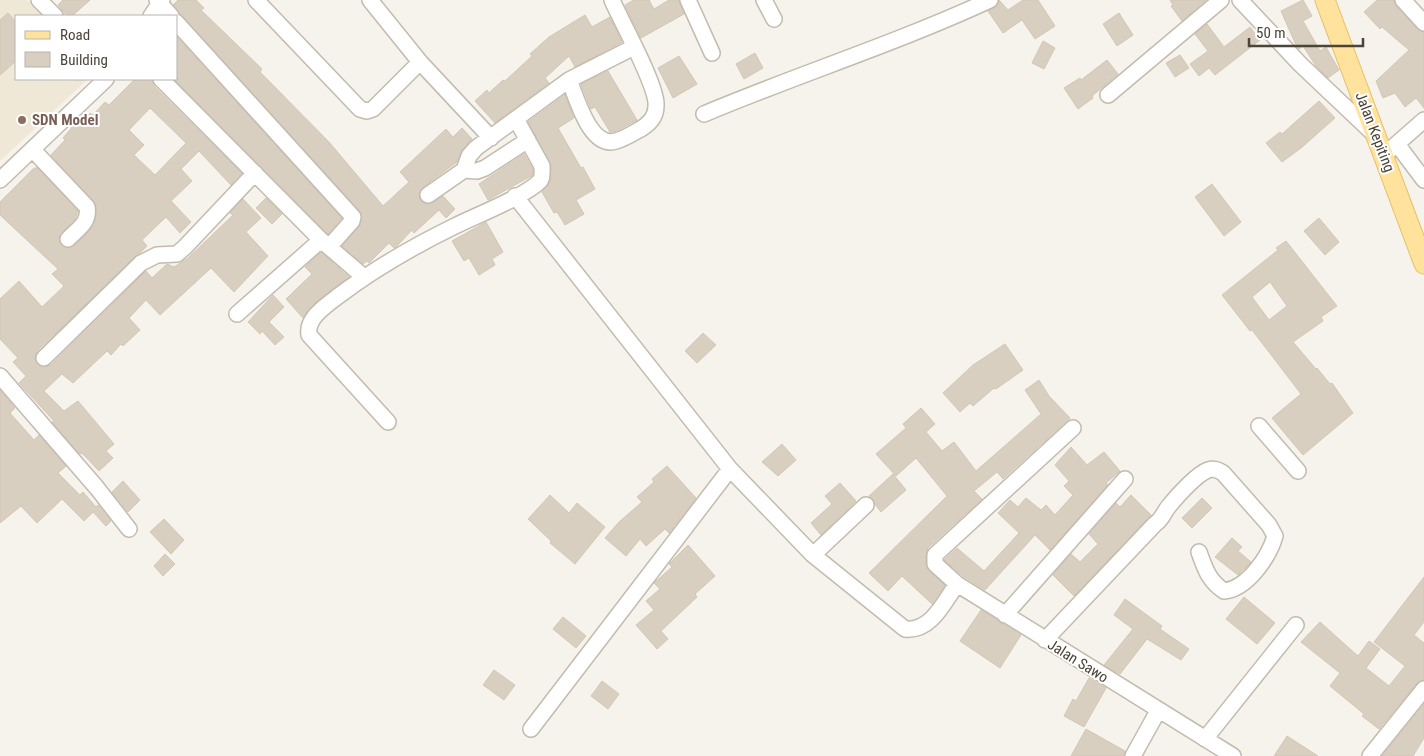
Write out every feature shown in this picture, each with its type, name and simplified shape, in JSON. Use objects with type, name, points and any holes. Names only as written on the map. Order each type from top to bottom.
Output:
[{"type":"main road","name":"Jalan Kepiting","points":[[1325,0],[1376,136],[1390,150],[1424,264]]},
{"type":"street","points":[[39,0],[54,15]]},
{"type":"street","points":[[256,0],[360,108],[367,111],[374,109],[420,62]]},
{"type":"street","points":[[370,0],[420,62],[491,138]]},
{"type":"street","points":[[570,80],[592,132],[602,140],[614,142],[645,127],[654,117],[657,104],[650,82],[612,0]]},
{"type":"street","points":[[688,0],[712,53]]},
{"type":"street","points":[[764,0],[774,19]]},
{"type":"street","points":[[704,114],[772,86],[854,57],[990,0]]},
{"type":"street","points":[[1108,96],[1221,0]]},
{"type":"street","points":[[1240,0],[1300,64],[1376,136]]},
{"type":"street","points":[[1403,0],[1424,23]]},
{"type":"street","points":[[152,15],[160,1],[170,15]]},
{"type":"street","points":[[178,24],[353,216],[352,221],[325,244],[237,314]]},
{"type":"street","points":[[428,195],[464,170],[469,156],[491,138],[570,80],[634,47]]},
{"type":"street","points":[[0,180],[105,80]]},
{"type":"street","points":[[162,80],[325,244],[364,277]]},
{"type":"street","points":[[388,422],[309,335],[308,329],[312,320],[324,308],[364,277],[421,243],[515,196],[542,177],[542,166],[516,119]]},
{"type":"street","points":[[1424,120],[1390,150],[1424,180]]},
{"type":"street","points":[[464,170],[477,171],[485,168],[528,140]]},
{"type":"street","points":[[33,150],[87,207],[88,215],[86,221],[68,239]]},
{"type":"street","points":[[44,358],[141,263],[157,255],[177,254],[185,247],[255,173]]},
{"type":"street","points":[[515,196],[730,469],[813,555],[905,629],[916,629],[928,624],[957,584]]},
{"type":"street","points":[[0,376],[97,488],[129,529]]},
{"type":"street","points":[[1259,426],[1298,471]]},
{"type":"street","name":"Jalan Sawo","points":[[1073,428],[935,555],[936,564],[957,584],[1233,756]]},
{"type":"street","points":[[531,729],[730,469]]},
{"type":"street","points":[[1046,640],[1155,524],[1161,521],[1168,507],[1207,470],[1216,469],[1223,473],[1254,508],[1275,536],[1271,548],[1249,577],[1234,590],[1224,591],[1216,585],[1208,576],[1199,552]]},
{"type":"street","points":[[1005,615],[1125,479]]},
{"type":"street","points":[[813,555],[866,505]]},
{"type":"street","points":[[1205,739],[1296,625]]},
{"type":"street","points":[[1370,756],[1424,689]]},
{"type":"street","points":[[1133,756],[1158,711]]},
{"type":"shaded area","name":"SDN Model","points":[[0,0],[27,0],[43,15],[15,15],[15,80],[87,80],[0,161]]},
{"type":"building","points":[[63,0],[90,0],[73,15],[66,15],[58,5]]},
{"type":"building","points":[[178,0],[196,0],[204,8],[201,10],[262,69],[260,72],[329,142],[383,206],[409,182],[400,172],[446,129],[453,137],[462,128],[472,139],[462,150],[457,162],[423,187],[419,195],[421,201],[428,204],[443,196],[455,209],[446,218],[439,210],[414,233],[412,230],[396,247],[394,248],[389,243],[369,263],[367,261],[363,264],[342,246],[361,224],[360,211],[180,14],[173,5]]},
{"type":"building","points":[[634,0],[649,0],[654,9],[669,0],[679,0],[684,14],[641,38],[625,5]]},
{"type":"building","points":[[999,0],[1008,10],[1023,0],[1038,0],[1055,26],[1035,39],[1022,20],[1003,33],[988,11],[997,6]]},
{"type":"building","points":[[1170,0],[1206,0],[1182,21],[1171,6],[1173,5]]},
{"type":"building","points":[[1303,0],[1312,16],[1303,21],[1320,51],[1326,47],[1339,70],[1328,78],[1316,66],[1303,46],[1299,49],[1297,47],[1281,11]]},
{"type":"building","points":[[1377,0],[1394,0],[1396,6],[1417,29],[1424,32],[1424,108],[1416,98],[1405,107],[1395,93],[1383,98],[1376,81],[1409,50],[1382,27],[1380,29],[1364,12]]},
{"type":"building","points":[[8,13],[15,21],[15,62],[0,75],[0,20]]},
{"type":"building","points":[[1119,13],[1133,35],[1117,46],[1103,24]]},
{"type":"building","points":[[585,15],[592,27],[610,17],[622,42],[575,67],[569,56],[545,78],[549,83],[495,123],[475,101],[487,90],[489,93],[503,80],[505,81],[549,37]]},
{"type":"building","points":[[1207,24],[1224,47],[1250,27],[1260,40],[1215,75],[1209,68],[1199,76],[1190,64],[1208,51],[1195,34]]},
{"type":"building","points":[[178,38],[342,218],[328,234],[175,80],[178,80]]},
{"type":"building","points":[[1043,41],[1055,48],[1044,69],[1032,63]]},
{"type":"building","points":[[755,53],[763,68],[744,79],[736,64]]},
{"type":"building","points":[[1180,55],[1189,68],[1175,77],[1166,63]]},
{"type":"building","points":[[679,56],[697,84],[673,98],[658,68]]},
{"type":"building","points":[[1107,60],[1118,74],[1092,96],[1093,98],[1078,109],[1064,88],[1080,78],[1081,80]]},
{"type":"building","points":[[608,71],[637,120],[614,132],[610,132],[595,107],[591,109],[581,84]]},
{"type":"building","points":[[134,80],[152,80],[154,86],[242,173],[231,185],[199,151],[181,169],[192,181],[171,201],[191,222],[180,233],[166,217],[142,240],[147,246],[37,351],[35,356],[37,364],[42,367],[51,365],[146,271],[152,278],[167,264],[174,267],[188,258],[233,215],[230,213],[243,199],[261,218],[246,232],[268,256],[234,292],[211,268],[160,315],[146,300],[129,318],[140,330],[123,346],[121,344],[111,355],[107,351],[73,383],[62,374],[44,391],[64,411],[78,401],[114,444],[106,451],[113,458],[99,471],[83,454],[79,453],[52,422],[54,421],[19,383],[26,376],[13,362],[18,358],[0,339],[0,299],[19,281],[42,307],[64,286],[52,274],[58,269],[0,215],[0,202],[34,168],[38,168],[78,211],[75,219],[59,237],[61,245],[65,248],[74,246],[94,225],[96,206],[51,155],[65,140],[63,138],[79,119],[82,122],[90,113],[93,115],[105,102],[109,105]],"holes":[[[150,108],[186,143],[155,175],[134,155],[144,145],[129,130]]]},
{"type":"building","points":[[565,95],[574,118],[558,128],[595,189],[576,200],[584,214],[565,225],[557,212],[554,213],[542,192],[550,181],[551,165],[528,122]]},
{"type":"building","points":[[1319,101],[1335,118],[1282,162],[1266,143],[1280,132],[1282,134]]},
{"type":"building","points":[[524,154],[533,169],[533,175],[488,200],[479,184]]},
{"type":"building","points":[[1212,184],[1241,222],[1224,236],[1195,197]]},
{"type":"building","points":[[266,198],[282,214],[272,224],[256,208]]},
{"type":"building","points":[[1319,218],[1339,242],[1325,255],[1304,231]]},
{"type":"building","points":[[486,222],[503,252],[492,259],[495,265],[479,275],[469,258],[464,261],[452,241]]},
{"type":"building","points":[[1286,241],[1337,306],[1321,317],[1323,321],[1293,342],[1330,384],[1332,383],[1353,413],[1303,455],[1272,418],[1301,394],[1252,330],[1250,331],[1222,295],[1278,250],[1276,248]],"holes":[[[1270,282],[1287,306],[1269,320],[1252,297]]]},
{"type":"building","points":[[321,252],[349,277],[316,302],[303,318],[286,299],[312,274],[305,267]]},
{"type":"building","points":[[273,295],[284,307],[269,322],[284,337],[275,345],[262,331],[260,334],[248,322]]},
{"type":"building","points":[[703,333],[716,345],[697,363],[685,351]]},
{"type":"building","points":[[1005,344],[1023,370],[996,389],[994,388],[973,406],[970,403],[960,412],[943,393],[973,365]]},
{"type":"building","points":[[1039,380],[1049,396],[1070,418],[1003,479],[997,472],[974,491],[982,499],[928,548],[926,567],[945,585],[932,604],[902,576],[888,591],[869,573],[947,496],[916,458],[896,476],[876,454],[906,428],[903,424],[921,408],[935,424],[926,432],[942,451],[954,442],[976,471],[1041,414],[1025,390]]},
{"type":"building","points":[[0,390],[15,408],[10,413],[34,440],[39,435],[66,466],[58,473],[80,495],[83,492],[96,507],[98,505],[111,521],[106,526],[93,512],[84,521],[62,499],[37,523],[21,506],[0,523]]},
{"type":"building","points":[[782,444],[796,460],[778,476],[762,462]]},
{"type":"building","points":[[1071,447],[1087,465],[1104,452],[1120,471],[1106,483],[1108,485],[1050,550],[1035,535],[985,590],[963,576],[944,560],[957,548],[984,571],[1019,533],[998,513],[1010,500],[1018,507],[1026,498],[1041,510],[1046,505],[1055,515],[1073,495],[1064,486],[1069,481],[1055,465]]},
{"type":"building","points":[[667,466],[696,498],[669,533],[665,529],[646,546],[640,539],[626,556],[605,538],[619,522],[642,502],[637,497],[654,482],[652,479]]},
{"type":"building","points":[[893,474],[906,490],[881,512],[869,496]]},
{"type":"building","points":[[123,481],[140,500],[128,512],[112,492]]},
{"type":"building","points":[[840,483],[856,501],[821,535],[811,523],[832,504],[825,496]]},
{"type":"building","points":[[550,495],[569,513],[577,503],[605,527],[575,564],[550,543],[551,541],[528,519]]},
{"type":"building","points":[[1131,495],[1151,515],[1074,596],[1053,575],[1071,554],[1080,562],[1098,544],[1089,534],[1116,503],[1120,507]]},
{"type":"building","points":[[1202,498],[1212,508],[1192,528],[1182,518]]},
{"type":"building","points":[[164,519],[184,540],[171,554],[150,532]]},
{"type":"building","points":[[1232,538],[1242,547],[1238,551],[1251,562],[1238,575],[1215,557]]},
{"type":"building","points":[[688,545],[715,576],[695,594],[697,597],[661,631],[668,639],[657,649],[636,625],[654,610],[646,601],[660,589],[654,583],[672,567],[669,564]]},
{"type":"building","points":[[165,554],[175,564],[163,576],[154,566]]},
{"type":"building","points":[[1424,577],[1424,622],[1414,635],[1424,643],[1424,680],[1417,683],[1379,729],[1330,686],[1340,673],[1301,642],[1320,622],[1358,656],[1369,641],[1380,649],[1366,668],[1389,686],[1405,666],[1374,642]]},
{"type":"building","points":[[1244,597],[1275,623],[1257,644],[1226,619]]},
{"type":"building","points":[[1125,599],[1162,626],[1160,629],[1189,649],[1181,660],[1147,639],[1120,674],[1104,665],[1133,629],[1114,615]]},
{"type":"building","points":[[981,610],[1021,635],[1000,668],[960,641]]},
{"type":"building","points":[[563,617],[586,636],[576,648],[553,629]]},
{"type":"building","points":[[494,670],[515,685],[504,700],[483,685]]},
{"type":"building","points":[[1089,678],[1106,688],[1084,727],[1064,716],[1073,699],[1076,701]]},
{"type":"building","points":[[602,681],[619,694],[608,709],[591,696]]},
{"type":"building","points":[[1424,704],[1424,738],[1413,756],[1382,756]]},
{"type":"building","points":[[1086,729],[1125,751],[1124,756],[1071,756]]},
{"type":"building","points":[[1287,736],[1318,756],[1274,756]]},
{"type":"place","name":"SDN Model","points":[[22,120]]}]
